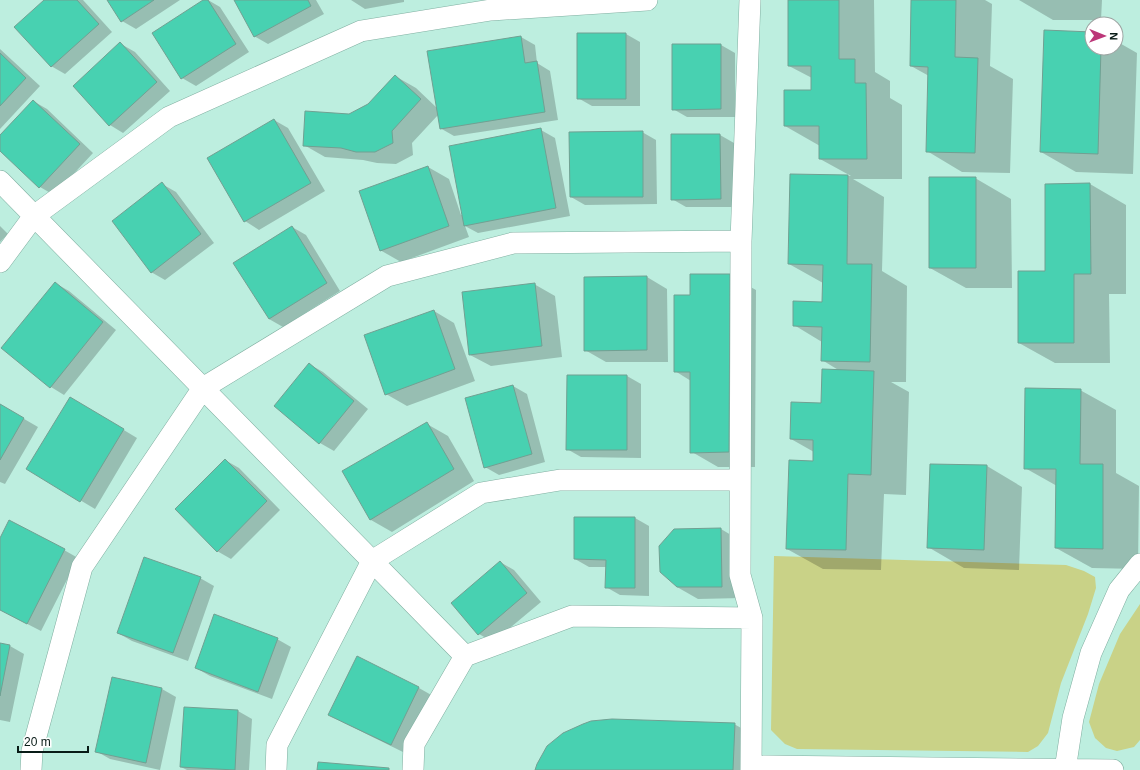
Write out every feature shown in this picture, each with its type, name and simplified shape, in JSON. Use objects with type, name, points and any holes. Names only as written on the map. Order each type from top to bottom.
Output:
[{"type":"street","points":[[0,262],[34,216],[169,117],[361,31],[491,10],[647,0]]},
{"type":"street","points":[[750,0],[741,241],[740,575],[752,618],[751,768],[1113,770]]},
{"type":"street","points":[[0,181],[465,656]]},
{"type":"street","points":[[31,770],[32,751],[82,567],[203,388],[387,276],[512,243],[741,241]]},
{"type":"street","points":[[276,770],[277,745],[372,561],[481,493],[560,480],[740,480]]},
{"type":"street","points":[[1065,770],[1073,718],[1091,653],[1119,590],[1140,564]]},
{"type":"street","points":[[413,770],[414,744],[465,656],[572,616],[752,618]]},
{"type":"green space","points":[[774,556],[1066,565],[1084,571],[1095,577],[1096,588],[1088,614],[1061,683],[1048,733],[1038,746],[1028,752],[797,749],[785,744],[771,730]]},
{"type":"green space","points":[[1140,604],[1140,740],[1134,747],[1117,751],[1106,748],[1095,738],[1089,722],[1099,684],[1120,634]]},
{"type":"building","points":[[44,0],[77,0],[99,24],[51,67],[14,27]]},
{"type":"building","points":[[107,0],[154,0],[121,22]]},
{"type":"building","points":[[203,0],[208,0],[236,44],[181,79],[152,33]]},
{"type":"building","points":[[234,0],[308,0],[311,6],[254,37]]},
{"type":"building","points":[[788,0],[839,0],[839,59],[855,59],[855,83],[866,83],[867,159],[819,159],[819,126],[784,126],[784,90],[811,90],[811,66],[788,66]]},
{"type":"building","points":[[911,0],[956,0],[955,57],[978,58],[975,153],[926,152],[928,67],[910,66]]},
{"type":"building","points":[[1044,30],[1084,32],[1084,56],[1101,56],[1098,154],[1040,152]]},
{"type":"building","points":[[577,33],[626,33],[626,99],[577,99]]},
{"type":"building","points":[[521,36],[525,63],[537,61],[545,112],[440,129],[427,51]]},
{"type":"building","points":[[120,42],[157,82],[109,126],[73,86]]},
{"type":"building","points":[[672,44],[721,44],[721,109],[672,110]]},
{"type":"building","points":[[0,53],[26,78],[0,106]]},
{"type":"building","points":[[395,75],[421,99],[392,131],[393,143],[375,152],[356,152],[341,148],[303,146],[305,111],[349,114],[368,104]]},
{"type":"building","points":[[33,100],[80,144],[39,188],[0,151],[0,135]]},
{"type":"building","points":[[274,119],[311,183],[244,222],[207,158]]},
{"type":"building","points":[[541,128],[556,208],[464,226],[449,146]]},
{"type":"building","points":[[643,131],[643,197],[570,197],[569,132]]},
{"type":"building","points":[[671,134],[720,134],[721,199],[671,200]]},
{"type":"building","points":[[428,166],[449,226],[380,251],[359,191]]},
{"type":"building","points":[[790,174],[848,175],[847,264],[872,264],[870,362],[821,361],[822,327],[793,326],[793,301],[822,302],[823,265],[788,264]]},
{"type":"building","points":[[929,177],[976,177],[976,268],[929,268]]},
{"type":"building","points":[[162,182],[201,234],[151,273],[112,221]]},
{"type":"building","points":[[1090,183],[1091,274],[1074,274],[1074,343],[1018,343],[1018,271],[1045,271],[1045,184]]},
{"type":"building","points":[[292,226],[327,283],[269,319],[233,263]]},
{"type":"building","points":[[690,274],[730,274],[729,452],[690,453],[690,372],[674,372],[674,295],[690,295]]},
{"type":"building","points":[[647,276],[647,350],[584,351],[584,277]]},
{"type":"building","points":[[55,282],[103,322],[50,388],[1,348]]},
{"type":"building","points":[[535,283],[542,346],[469,355],[462,292]]},
{"type":"building","points":[[434,310],[455,369],[385,395],[364,335]]},
{"type":"building","points":[[309,363],[354,401],[319,444],[274,406]]},
{"type":"building","points":[[822,369],[874,371],[871,475],[848,474],[846,550],[786,549],[789,460],[813,461],[813,440],[790,439],[791,402],[821,403]]},
{"type":"building","points":[[567,375],[627,375],[627,450],[566,450]]},
{"type":"building","points":[[513,385],[532,454],[484,468],[465,398]]},
{"type":"building","points":[[1025,388],[1081,389],[1080,464],[1103,464],[1103,549],[1055,548],[1056,469],[1024,469]]},
{"type":"building","points":[[70,397],[124,429],[80,502],[26,469]]},
{"type":"building","points":[[0,404],[24,418],[0,460]]},
{"type":"building","points":[[427,422],[454,469],[370,520],[342,471]]},
{"type":"building","points":[[225,459],[267,501],[217,552],[175,509]]},
{"type":"building","points":[[930,464],[987,465],[984,550],[927,548]]},
{"type":"building","points":[[574,517],[635,517],[635,588],[605,588],[606,560],[574,559]]},
{"type":"building","points":[[9,520],[65,549],[27,624],[0,610],[0,538]]},
{"type":"building","points":[[721,528],[722,587],[677,587],[660,572],[659,546],[674,529]]},
{"type":"building","points":[[144,557],[201,577],[173,653],[117,633]]},
{"type":"building","points":[[500,561],[527,593],[478,635],[451,603]]},
{"type":"building","points":[[214,614],[278,638],[258,692],[195,668]]},
{"type":"building","points":[[0,643],[10,645],[0,696]]},
{"type":"building","points":[[357,656],[419,687],[391,745],[328,715]]},
{"type":"building","points":[[112,677],[162,688],[146,763],[95,752]]},
{"type":"building","points":[[184,707],[238,710],[235,770],[180,767]]},
{"type":"building","points":[[612,719],[735,723],[733,770],[535,770],[547,746],[563,733],[591,721]]},
{"type":"building","points":[[318,762],[389,768],[389,770],[317,770]]}]
